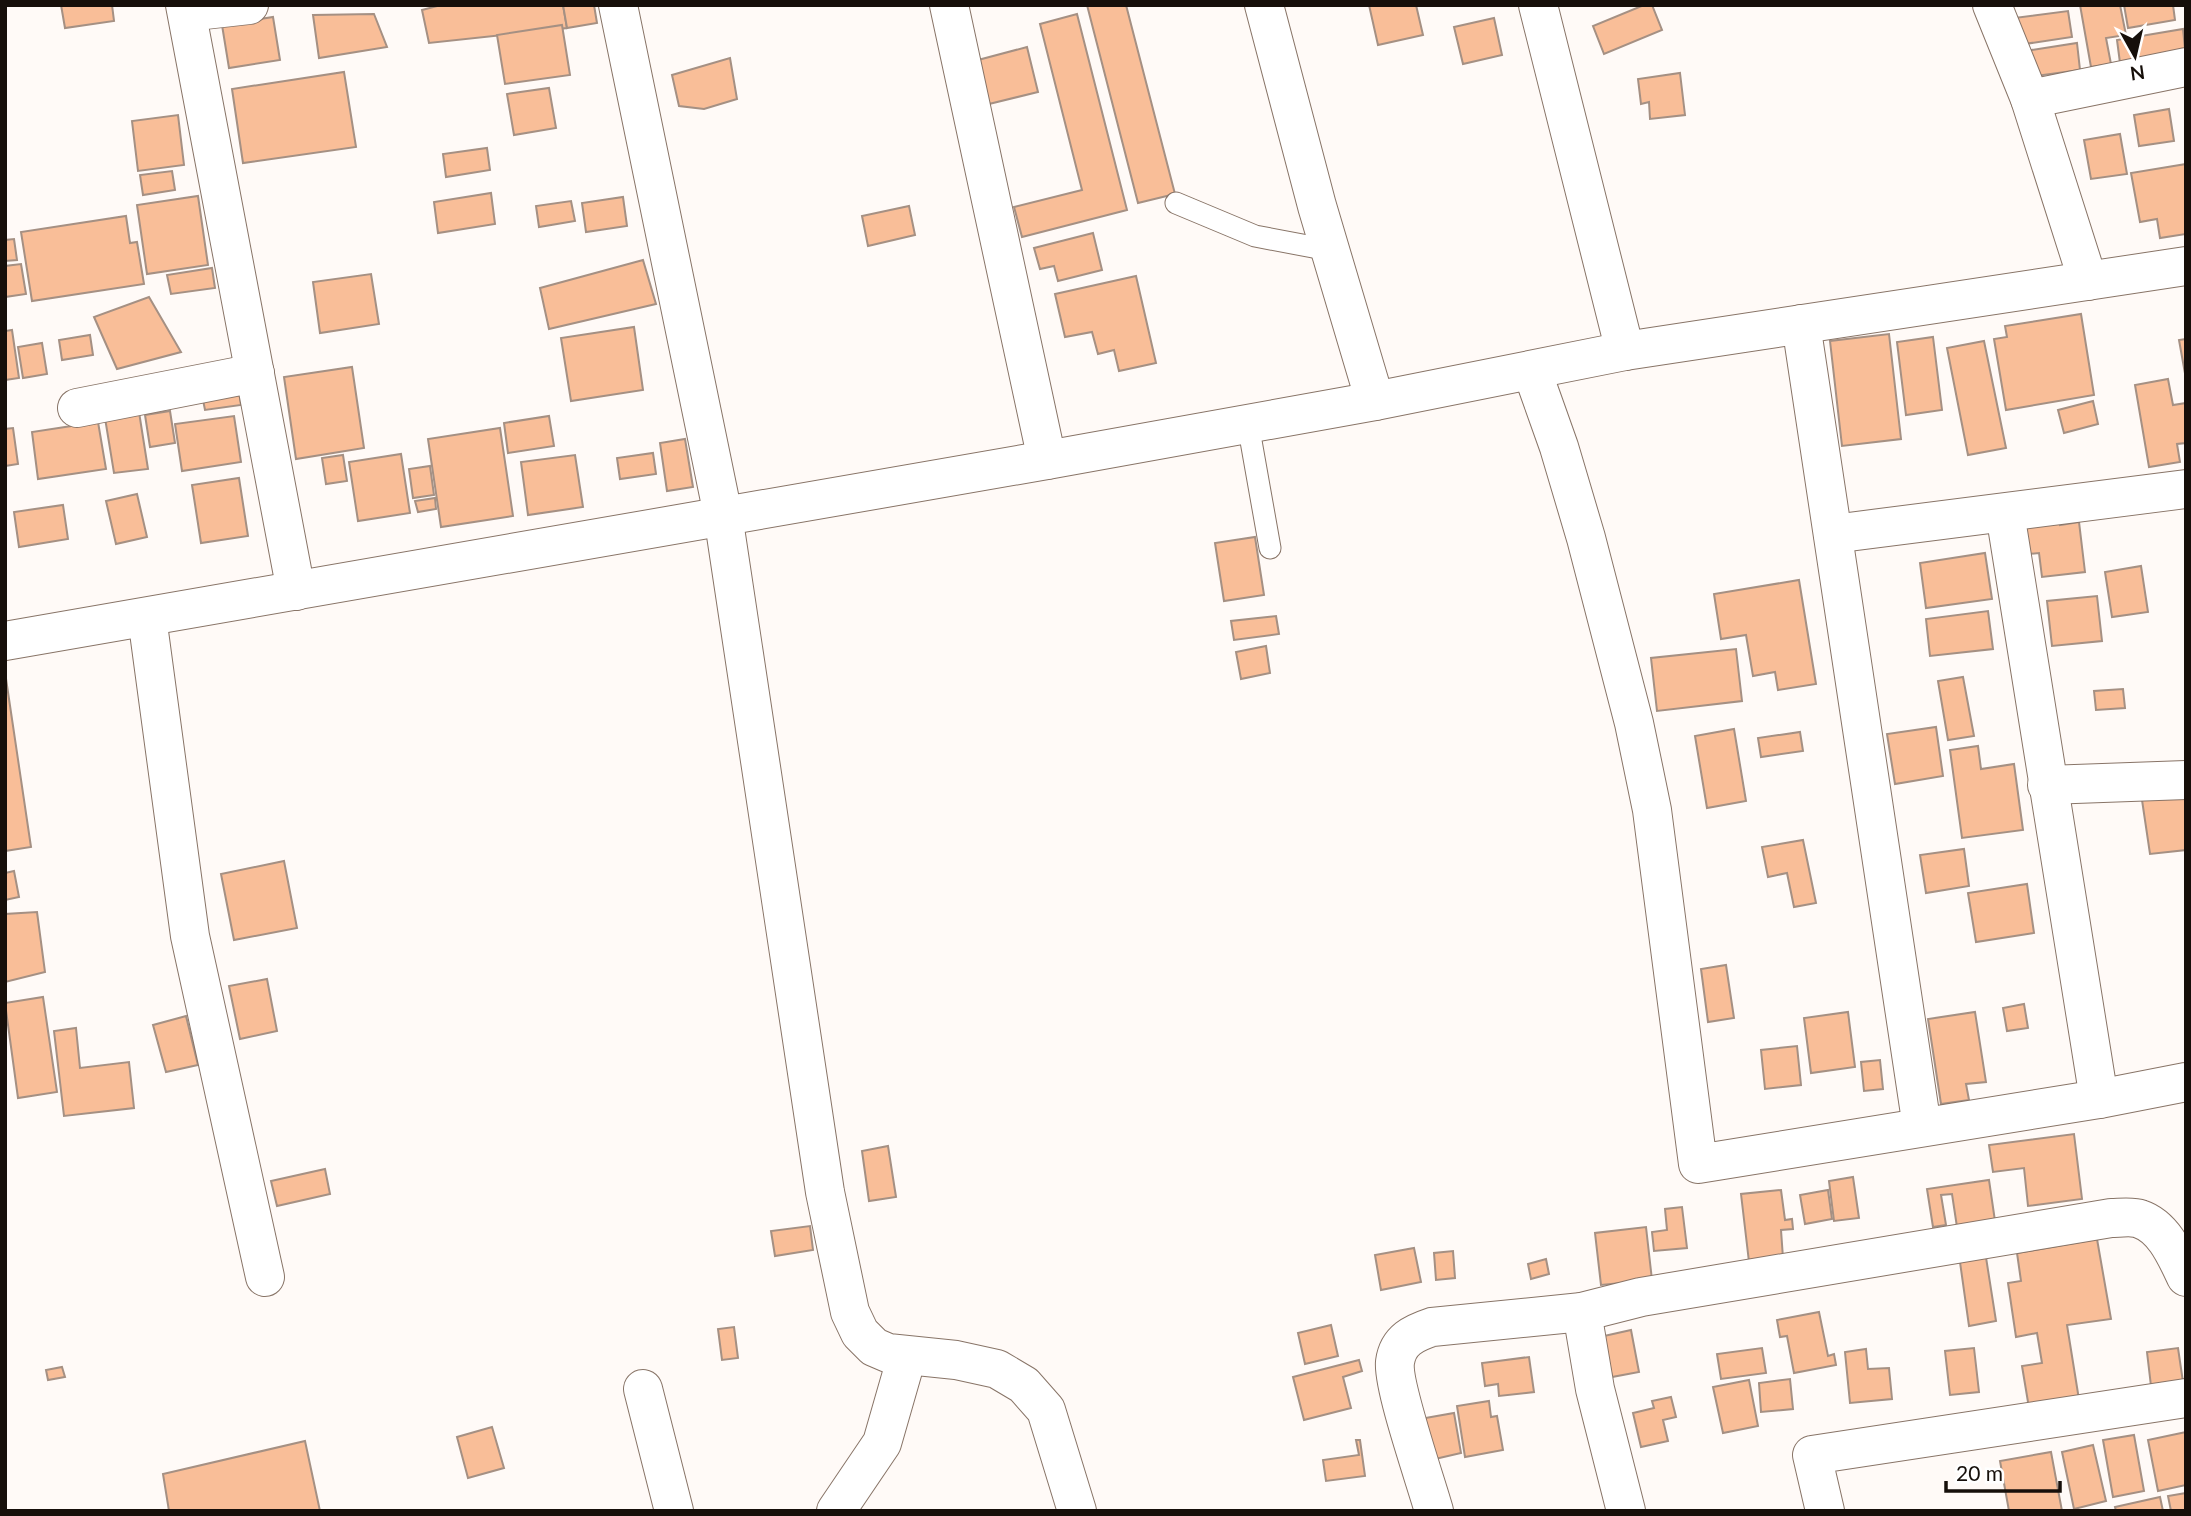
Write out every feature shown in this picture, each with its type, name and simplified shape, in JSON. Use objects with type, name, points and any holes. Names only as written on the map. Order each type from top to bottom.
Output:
[{"type":"street","points":[[249,5],[186,8],[296,591]]},
{"type":"street","points":[[618,5],[723,515],[840,1272],[850,1312],[860,1333],[874,1347],[907,1356],[956,1360],[997,1369],[1024,1385],[1046,1410],[1077,1511]]},
{"type":"street","points":[[949,5],[1047,460]]},
{"type":"street","points":[[1264,5],[1329,250],[1375,401]]},
{"type":"street","points":[[1538,5],[1625,351]]},
{"type":"street","points":[[1992,5],[2030,99],[2088,281]]},
{"type":"street","points":[[2030,99],[2186,67]]},
{"type":"street","points":[[5,641],[1047,460],[1375,401],[1625,351],[2186,266]]},
{"type":"street","points":[[1801,324],[1922,1127]]},
{"type":"street","points":[[1532,371],[1586,538],[1636,736],[1651,810],[1698,1164],[2099,1099],[2186,1082]]},
{"type":"street","points":[[77,408],[255,373]]},
{"type":"street","points":[[1833,534],[2186,489]]},
{"type":"street","points":[[2006,513],[2047,785],[2099,1099]]},
{"type":"street","points":[[147,617],[190,936],[265,1277]]},
{"type":"street","points":[[2047,785],[2186,780]]},
{"type":"street","points":[[1434,1511],[1396,1377],[1395,1362],[1401,1345],[1412,1334],[1432,1327],[1582,1312],[1641,1297],[2111,1218],[2140,1219],[2161,1234],[2175,1252],[2186,1277]]},
{"type":"street","points":[[1582,1312],[1598,1400],[1626,1511]]},
{"type":"street","points":[[836,1511],[882,1443],[907,1356]]},
{"type":"street","points":[[643,1389],[674,1511]]},
{"type":"street","points":[[1825,1511],[1812,1455],[2186,1398]]},
{"type":"lane","points":[[1176,203],[1255,236],[1329,250]]},
{"type":"lane","points":[[1248,424],[1270,548]]},
{"type":"building","points":[[61,5],[112,5],[114,21],[65,28]]},
{"type":"building","points":[[441,5],[563,5],[567,28],[429,43],[422,10]]},
{"type":"building","points":[[563,5],[594,5],[597,23],[567,28]]},
{"type":"building","points":[[1087,5],[1126,5],[1175,194],[1138,203]]},
{"type":"building","points":[[1369,5],[1416,5],[1423,35],[1378,45]]},
{"type":"building","points":[[1644,5],[1652,5],[1662,30],[1604,54],[1593,26]]},
{"type":"building","points":[[2080,5],[2120,5],[2126,35],[2106,38],[2111,64],[2091,67]]},
{"type":"building","points":[[2124,5],[2173,5],[2175,20],[2128,28]]},
{"type":"building","points":[[2068,11],[2072,37],[2018,45],[2014,18]]},
{"type":"building","points":[[374,14],[387,47],[319,58],[313,15]]},
{"type":"building","points":[[1077,14],[1127,210],[1022,237],[1014,207],[1082,190],[1040,24]]},
{"type":"building","points":[[273,17],[280,60],[229,68],[222,25]]},
{"type":"building","points":[[1494,18],[1502,55],[1463,64],[1454,27]]},
{"type":"building","points":[[562,25],[570,75],[505,84],[497,35]]},
{"type":"building","points":[[2183,29],[2186,59],[2120,63],[2117,40]]},
{"type":"building","points":[[2077,43],[2080,70],[2029,77],[2025,51]]},
{"type":"building","points":[[1027,47],[1038,92],[989,104],[978,60]]},
{"type":"building","points":[[730,58],[737,99],[704,109],[679,106],[672,75]]},
{"type":"building","points":[[344,72],[356,147],[243,163],[232,89]]},
{"type":"building","points":[[1680,73],[1685,115],[1650,119],[1649,102],[1641,104],[1638,79]]},
{"type":"building","points":[[549,88],[556,128],[514,135],[507,94]]},
{"type":"building","points":[[2169,109],[2174,141],[2139,146],[2134,115]]},
{"type":"building","points":[[178,115],[184,165],[138,171],[132,121]]},
{"type":"building","points":[[2120,134],[2127,174],[2091,179],[2084,140]]},
{"type":"building","points":[[487,148],[490,170],[446,177],[443,154]]},
{"type":"building","points":[[2186,164],[2186,234],[2160,238],[2157,219],[2140,222],[2131,173]]},
{"type":"building","points":[[172,171],[175,190],[143,195],[140,175]]},
{"type":"building","points":[[491,193],[495,224],[438,233],[434,202]]},
{"type":"building","points":[[198,196],[208,265],[147,274],[137,205]]},
{"type":"building","points":[[623,197],[627,226],[586,232],[582,203]]},
{"type":"building","points":[[571,201],[575,221],[539,227],[536,206]]},
{"type":"building","points":[[909,206],[915,235],[868,246],[862,216]]},
{"type":"building","points":[[126,216],[130,243],[137,242],[144,284],[32,301],[21,232]]},
{"type":"building","points":[[1093,233],[1102,270],[1058,281],[1054,266],[1040,269],[1034,248]]},
{"type":"building","points":[[14,239],[17,260],[5,261],[5,240]]},
{"type":"building","points":[[643,260],[656,304],[549,329],[540,288]]},
{"type":"building","points":[[21,264],[26,294],[5,297],[5,266]]},
{"type":"building","points":[[212,268],[215,288],[171,294],[167,275]]},
{"type":"building","points":[[371,274],[379,324],[320,333],[313,282]]},
{"type":"building","points":[[1136,276],[1156,363],[1119,371],[1114,350],[1098,354],[1092,332],[1065,337],[1055,294]]},
{"type":"building","points":[[149,297],[181,352],[117,369],[94,317]]},
{"type":"building","points":[[2081,314],[2094,395],[2006,410],[1994,339],[2007,337],[2005,326]]},
{"type":"building","points":[[634,327],[643,390],[571,401],[561,338]]},
{"type":"building","points":[[12,330],[19,378],[5,380],[5,331]]},
{"type":"building","points":[[1889,334],[1901,439],[1842,446],[1830,341]]},
{"type":"building","points":[[90,335],[93,355],[62,360],[59,340]]},
{"type":"building","points":[[1933,337],[1942,410],[1906,415],[1897,342]]},
{"type":"building","points":[[2186,339],[2186,379],[2179,340]]},
{"type":"building","points":[[1984,341],[2006,448],[1968,455],[1947,348]]},
{"type":"building","points":[[42,343],[47,374],[23,378],[18,347]]},
{"type":"building","points":[[352,367],[364,448],[296,459],[284,377]]},
{"type":"building","points":[[2168,379],[2173,405],[2186,403],[2186,443],[2177,444],[2180,462],[2149,467],[2135,385]]},
{"type":"building","points":[[238,385],[241,405],[205,410],[201,390]]},
{"type":"building","points":[[2093,401],[2098,424],[2064,433],[2058,410]]},
{"type":"building","points":[[170,411],[175,443],[150,447],[145,415]]},
{"type":"building","points":[[139,412],[148,469],[114,473],[105,418]]},
{"type":"building","points":[[234,416],[241,462],[182,471],[175,424]]},
{"type":"building","points":[[549,416],[554,446],[508,453],[504,423]]},
{"type":"building","points":[[98,422],[106,469],[38,479],[32,432]]},
{"type":"building","points":[[13,428],[18,464],[5,466],[5,429]]},
{"type":"building","points":[[500,428],[513,516],[441,527],[428,439]]},
{"type":"building","points":[[685,439],[693,487],[667,491],[660,443]]},
{"type":"building","points":[[653,453],[656,474],[620,479],[617,458]]},
{"type":"building","points":[[401,454],[410,513],[358,521],[349,462]]},
{"type":"building","points":[[343,455],[347,481],[326,484],[322,458]]},
{"type":"building","points":[[575,455],[583,507],[528,515],[521,462]]},
{"type":"building","points":[[430,466],[434,495],[413,498],[409,469]]},
{"type":"building","points":[[239,478],[248,536],[201,543],[192,485]]},
{"type":"building","points":[[137,494],[147,537],[116,544],[106,501]]},
{"type":"building","points":[[435,498],[436,509],[418,512],[415,501]]},
{"type":"building","points":[[63,505],[68,539],[19,547],[14,512]]},
{"type":"building","points":[[2059,515],[2060,525],[2079,522],[2085,572],[2042,577],[2039,553],[2028,554],[2025,525]]},
{"type":"building","points":[[1255,537],[1264,595],[1224,601],[1215,543]]},
{"type":"building","points":[[1985,553],[1992,599],[1926,608],[1920,563]]},
{"type":"building","points":[[2141,566],[2148,612],[2112,617],[2105,572]]},
{"type":"building","points":[[1799,580],[1816,684],[1778,690],[1775,672],[1753,676],[1746,635],[1721,639],[1714,594]]},
{"type":"building","points":[[2097,596],[2102,641],[2052,646],[2047,601]]},
{"type":"building","points":[[1988,611],[1993,649],[1930,656],[1926,619]]},
{"type":"building","points":[[1276,616],[1279,634],[1234,640],[1231,621]]},
{"type":"building","points":[[1266,646],[1270,673],[1241,679],[1236,652]]},
{"type":"building","points":[[1736,649],[1742,701],[1657,711],[1651,658]]},
{"type":"building","points":[[5,672],[31,847],[5,851]]},
{"type":"building","points":[[1963,677],[1974,736],[1948,740],[1938,681]]},
{"type":"building","points":[[2123,689],[2125,708],[2096,710],[2094,691]]},
{"type":"building","points":[[1936,727],[1943,776],[1895,784],[1887,734]]},
{"type":"building","points":[[1734,729],[1746,801],[1707,808],[1695,736]]},
{"type":"building","points":[[1800,732],[1803,751],[1761,757],[1758,738]]},
{"type":"building","points":[[1978,746],[1981,769],[2014,764],[2023,830],[1962,838],[1950,750]]},
{"type":"building","points":[[2186,793],[2186,850],[2150,854],[2142,800]]},
{"type":"building","points":[[1803,840],[1816,903],[1794,907],[1787,873],[1768,877],[1762,847]]},
{"type":"building","points":[[1964,849],[1969,886],[1926,893],[1920,855]]},
{"type":"building","points":[[284,861],[297,928],[234,940],[221,874]]},
{"type":"building","points":[[14,871],[19,897],[5,900],[5,873]]},
{"type":"building","points":[[2027,884],[2034,933],[1976,942],[1968,893]]},
{"type":"building","points":[[37,912],[45,972],[5,982],[5,914]]},
{"type":"building","points":[[1726,965],[1734,1018],[1708,1022],[1701,969]]},
{"type":"building","points":[[267,979],[277,1031],[240,1039],[229,986]]},
{"type":"building","points":[[43,997],[57,1092],[18,1098],[5,1003]]},
{"type":"building","points":[[2024,1004],[2028,1028],[2007,1031],[2003,1008]]},
{"type":"building","points":[[1848,1012],[1855,1067],[1811,1073],[1804,1018]]},
{"type":"building","points":[[1975,1012],[1986,1082],[1966,1084],[1969,1100],[1941,1104],[1928,1019]]},
{"type":"building","points":[[186,1016],[198,1065],[166,1072],[153,1025]]},
{"type":"building","points":[[76,1028],[80,1068],[129,1062],[134,1108],[64,1116],[54,1031]]},
{"type":"building","points":[[1797,1046],[1801,1085],[1765,1089],[1761,1050]]},
{"type":"building","points":[[1880,1060],[1883,1089],[1864,1091],[1861,1062]]},
{"type":"building","points":[[2074,1134],[2082,1199],[2028,1206],[2024,1168],[1993,1172],[1989,1145]]},
{"type":"building","points":[[888,1146],[896,1197],[869,1201],[862,1151]]},
{"type":"building","points":[[325,1169],[330,1194],[277,1206],[271,1181]]},
{"type":"building","points":[[1853,1177],[1859,1218],[1834,1221],[1829,1181]]},
{"type":"building","points":[[1989,1180],[1995,1221],[1957,1227],[1952,1194],[1941,1195],[1946,1225],[1933,1227],[1927,1189]]},
{"type":"building","points":[[1781,1190],[1785,1220],[1792,1219],[1793,1229],[1781,1230],[1783,1258],[1749,1262],[1741,1194]]},
{"type":"building","points":[[1828,1190],[1832,1219],[1805,1224],[1800,1195]]},
{"type":"building","points":[[1682,1207],[1687,1248],[1654,1251],[1652,1232],[1667,1230],[1665,1209]]},
{"type":"building","points":[[810,1226],[813,1250],[775,1256],[771,1231]]},
{"type":"building","points":[[1646,1227],[1652,1280],[1601,1285],[1595,1233]]},
{"type":"building","points":[[2097,1239],[2111,1319],[2067,1325],[2081,1412],[2031,1420],[2022,1366],[2042,1363],[2037,1333],[2016,1337],[2008,1283],[2021,1281],[2017,1253]]},
{"type":"building","points":[[1414,1248],[1421,1282],[1381,1290],[1375,1255]]},
{"type":"building","points":[[1453,1251],[1455,1278],[1436,1280],[1434,1253]]},
{"type":"building","points":[[1985,1251],[1996,1321],[1969,1326],[1959,1255]]},
{"type":"building","points":[[1546,1259],[1549,1274],[1531,1279],[1528,1264]]},
{"type":"building","points":[[1819,1312],[1828,1356],[1834,1354],[1836,1365],[1794,1373],[1787,1336],[1780,1337],[1777,1320]]},
{"type":"building","points":[[1331,1325],[1338,1356],[1305,1364],[1298,1333]]},
{"type":"building","points":[[734,1327],[738,1358],[722,1360],[718,1329]]},
{"type":"building","points":[[1631,1330],[1639,1372],[1612,1377],[1604,1336]]},
{"type":"building","points":[[1762,1348],[1766,1373],[1721,1379],[1717,1354]]},
{"type":"building","points":[[1974,1348],[1979,1392],[1950,1395],[1945,1351]]},
{"type":"building","points":[[2178,1348],[2183,1382],[2151,1386],[2147,1352]]},
{"type":"building","points":[[1866,1349],[1868,1369],[1889,1368],[1892,1399],[1850,1403],[1845,1352]]},
{"type":"building","points":[[1529,1357],[1534,1392],[1499,1396],[1498,1384],[1485,1386],[1482,1363]]},
{"type":"building","points":[[1359,1360],[1362,1371],[1343,1377],[1351,1408],[1304,1420],[1293,1377]]},
{"type":"building","points":[[62,1367],[65,1377],[48,1380],[46,1370]]},
{"type":"building","points":[[1790,1379],[1793,1409],[1761,1412],[1759,1383]]},
{"type":"building","points":[[1749,1380],[1758,1426],[1723,1433],[1713,1387]]},
{"type":"building","points":[[1671,1397],[1676,1417],[1663,1420],[1668,1441],[1641,1447],[1633,1413],[1654,1408],[1652,1401]]},
{"type":"building","points":[[1489,1401],[1491,1417],[1497,1416],[1503,1450],[1465,1457],[1457,1406]]},
{"type":"building","points":[[1454,1413],[1461,1453],[1422,1462],[1414,1420]]},
{"type":"building","points":[[492,1427],[504,1468],[468,1478],[457,1437]]},
{"type":"building","points":[[2186,1432],[2186,1485],[2158,1491],[2148,1440]]},
{"type":"building","points":[[2134,1435],[2144,1491],[2113,1497],[2103,1440]]},
{"type":"building","points":[[1356,1440],[1360,1440],[1365,1476],[1326,1481],[1323,1460],[1359,1455]]},
{"type":"building","points":[[305,1441],[320,1511],[169,1511],[163,1474]]},
{"type":"building","points":[[2093,1445],[2106,1501],[2074,1509],[2062,1452]]},
{"type":"building","points":[[2051,1452],[2062,1511],[2009,1511],[2000,1461]]},
{"type":"building","points":[[2186,1493],[2186,1511],[2171,1511],[2168,1496]]},
{"type":"building","points":[[2160,1497],[2163,1511],[2116,1511],[2115,1507]]}]
